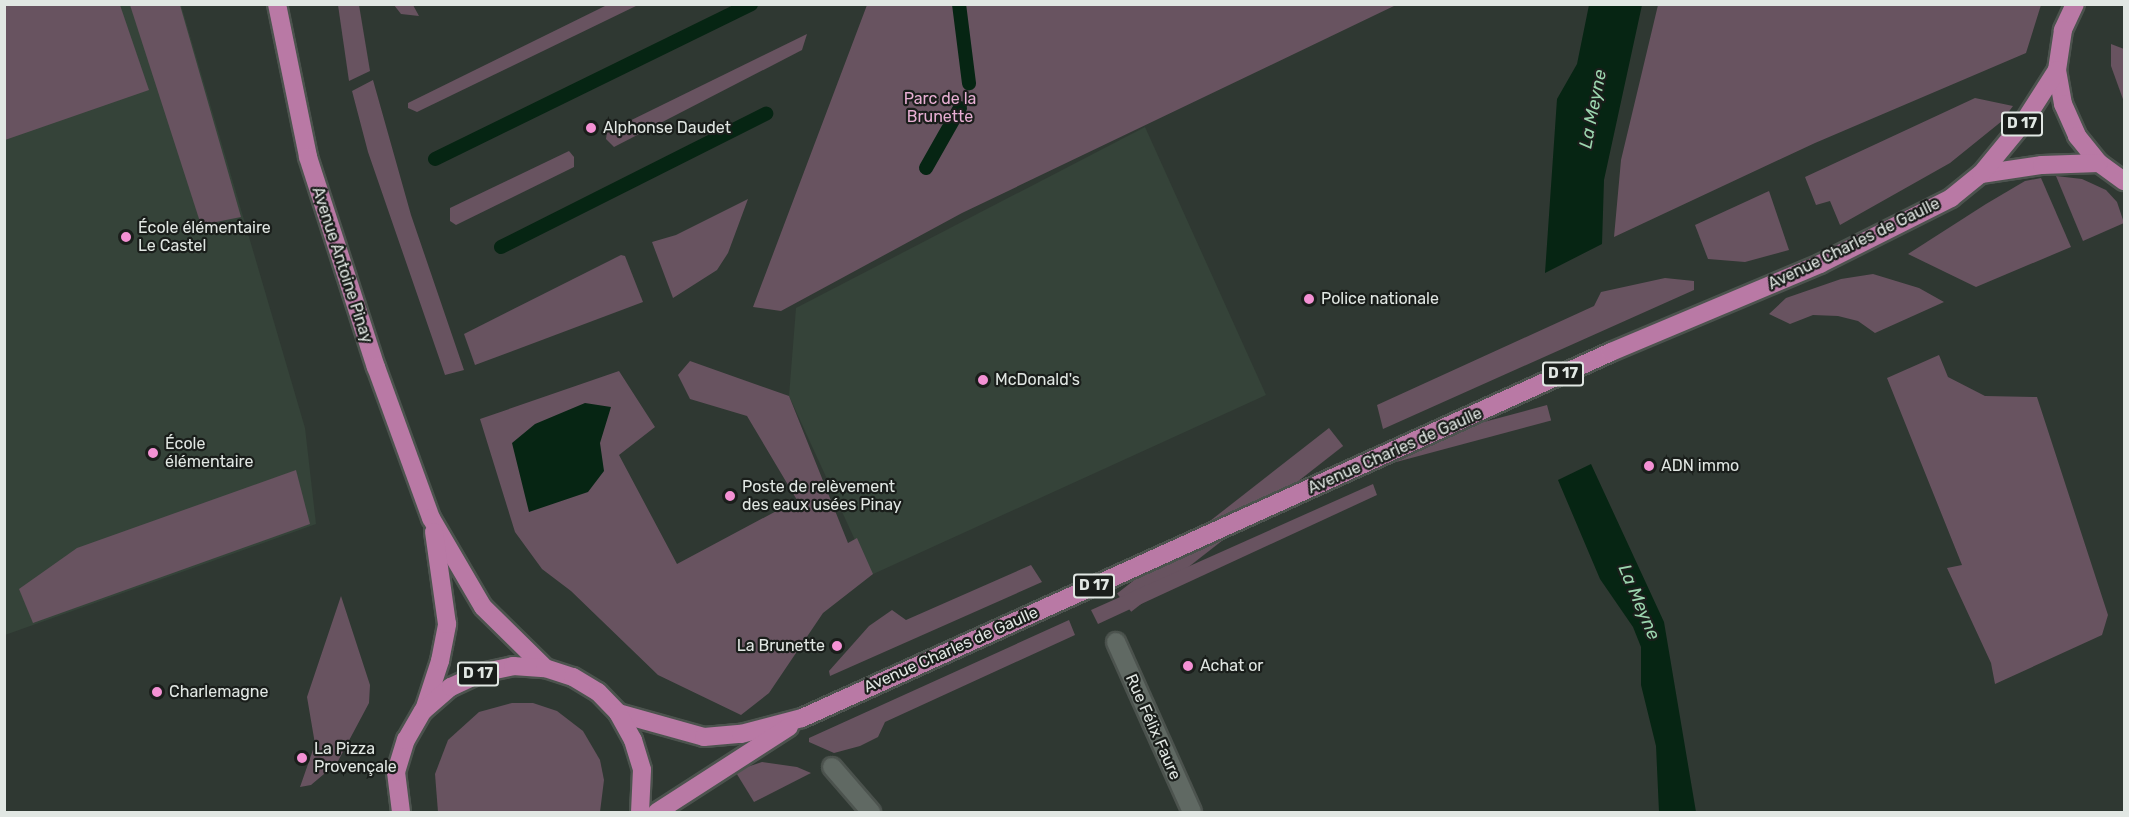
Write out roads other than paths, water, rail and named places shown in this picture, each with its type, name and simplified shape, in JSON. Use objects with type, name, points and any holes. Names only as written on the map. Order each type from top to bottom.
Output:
[{"type":"main road","name":"Avenue Antoine Pinay","points":[[277,4],[308,157],[376,367],[431,518],[483,607],[545,668]]},
{"type":"main road","name":"D 17","points":[[2075,4],[2063,30],[2057,70],[2063,104],[2077,136],[2099,163],[2124,181]]},
{"type":"main road","name":"Avenue Charles de Gaulle","points":[[657,813],[802,718],[1611,352],[1820,264],[1951,198],[1981,174],[2023,123],[2057,70]]},
{"type":"main road","points":[[1981,174],[2042,165],[2099,163]]},
{"type":"main road","name":"Avenue Antoine Pinay","points":[[423,711],[447,624],[431,518]]},
{"type":"main road","name":"D 17","points":[[401,813],[396,772],[406,740],[423,711],[452,687],[481,673],[513,666],[545,668],[590,687],[618,713],[633,740],[642,770],[640,813]]},
{"type":"main road","name":"Avenue Charles de Gaulle","points":[[618,713],[704,737],[741,734],[802,718]]},
{"type":"street","name":"Rue Félix Faure","points":[[1116,642],[1192,813]]},
{"type":"street","points":[[832,767],[871,813]]},
{"type":"water","name":"La Meyne","points":[[1589,5],[1642,5],[1604,180],[1602,244],[1545,273],[1557,99],[1577,64]]},
{"type":"water","points":[[585,403],[611,407],[600,443],[604,471],[588,492],[529,512],[512,443],[535,424]]},
{"type":"water","name":"La Meyne","points":[[1591,464],[1664,622],[1696,812],[1659,812],[1656,746],[1641,685],[1641,647],[1633,627],[1600,579],[1558,480]]},
{"type":"waterway","points":[[435,159],[751,4]]},
{"type":"waterway","points":[[959,4],[969,83]]},
{"type":"waterway","points":[[926,168],[960,108]]},
{"type":"waterway","points":[[501,247],[766,114]]},
{"type":"place","name":"Alphonse Daudet","points":[[591,128]]},
{"type":"place","name":"École élémentaire Le Castel","points":[[126,237]]},
{"type":"place","name":"Police nationale","points":[[1309,299]]},
{"type":"place","name":"McDonald's","points":[[983,380]]},
{"type":"place","name":"École élémentaire","points":[[153,453]]},
{"type":"place","name":"ADN immo","points":[[1649,466]]},
{"type":"place","name":"Poste de relèvement des eaux usées Pinay","points":[[730,496]]},
{"type":"place","name":"La Brunette","points":[[837,646]]},
{"type":"place","name":"Achat or","points":[[1188,666]]},
{"type":"place","name":"Charlemagne","points":[[157,692]]},
{"type":"place","name":"La Pizza Provençale","points":[[302,758]]},
{"type":"park label","name":"Parc de la Brunette","points":[[940,108]]}]
